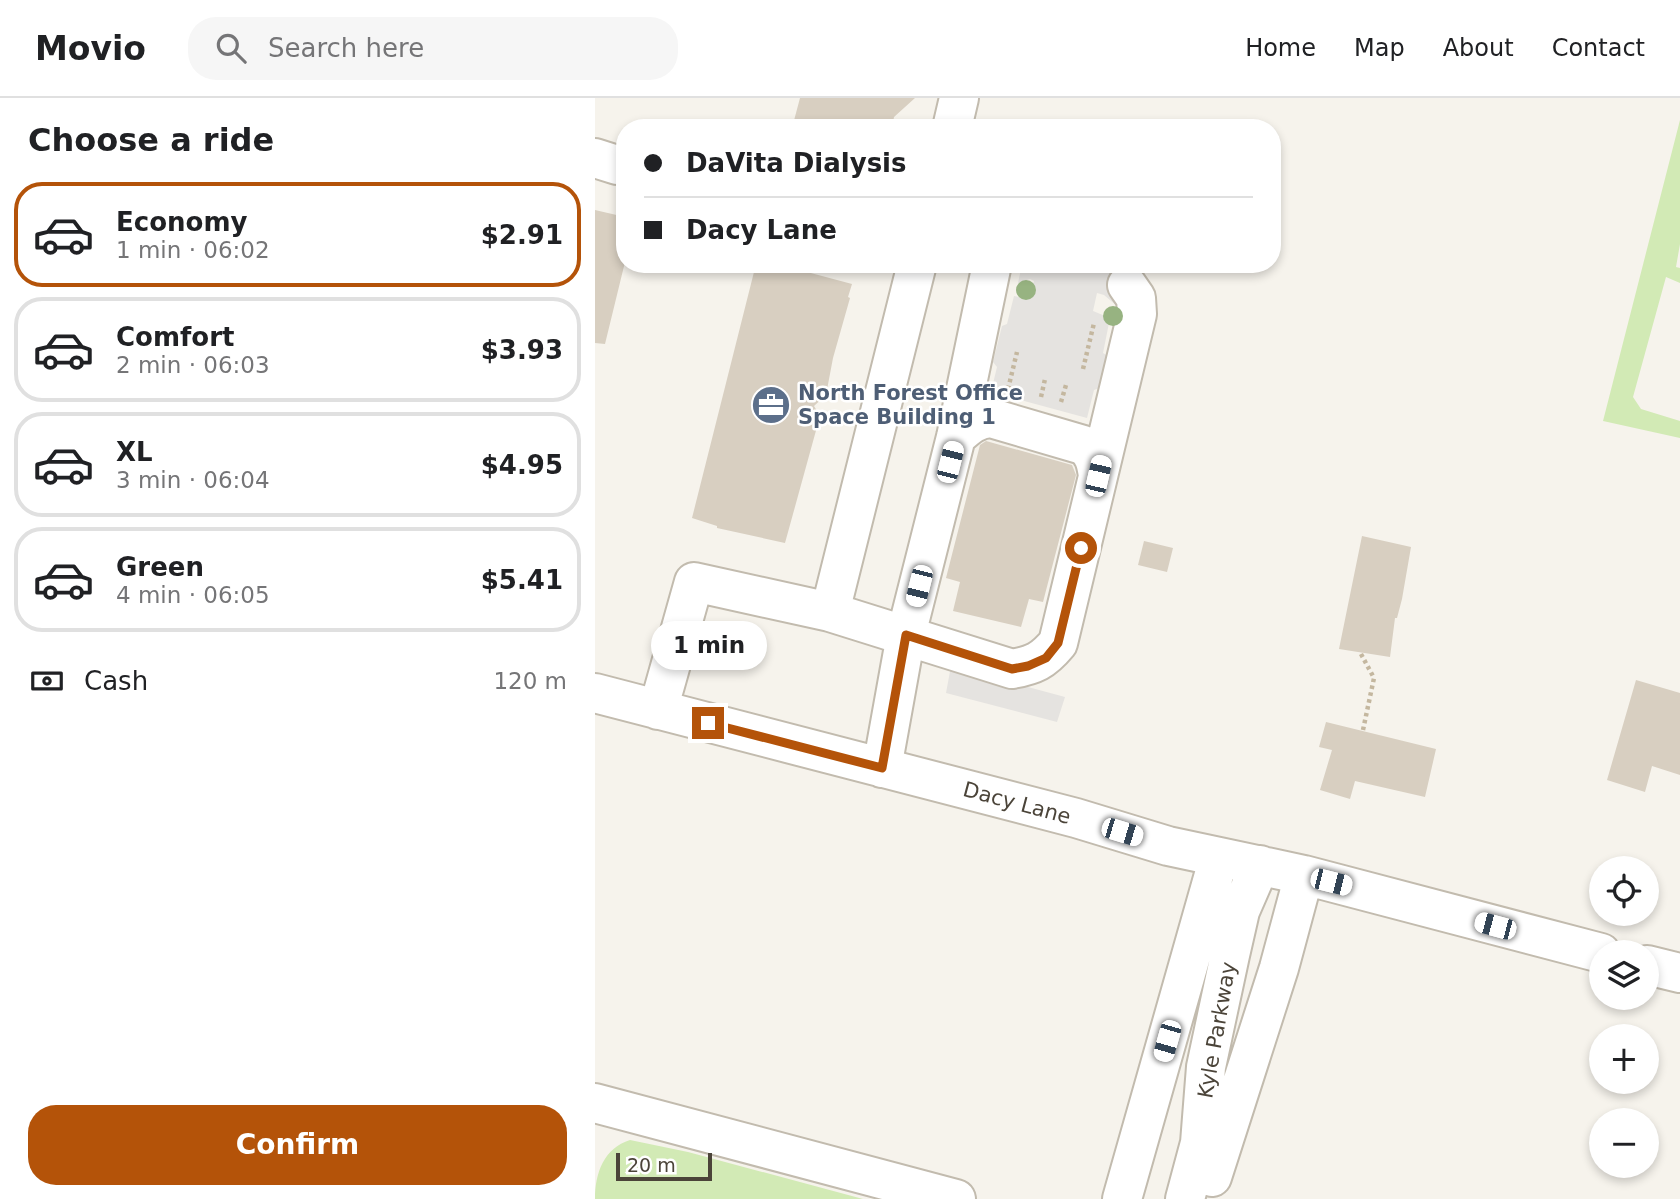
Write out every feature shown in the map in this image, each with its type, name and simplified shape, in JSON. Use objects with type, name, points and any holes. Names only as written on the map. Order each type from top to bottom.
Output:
[{"type":"street","points":[[953,119],[959,98]]},
{"type":"street","points":[[830,612],[915,273]]},
{"type":"street","points":[[882,768],[906,635],[956,437],[990,273]]},
{"type":"street","points":[[658,710],[694,582],[830,612],[1012,669],[1046,658],[1058,643],[1137,314],[1136,298],[1128,285]]},
{"type":"street","points":[[956,437],[980,419],[991,418],[1083,444],[1095,459],[1098,476]]},
{"type":"street","name":"Dacy Lane","points":[[595,693],[1076,818],[1168,846],[1260,864],[1589,950]]},
{"type":"street","name":"Kyle Parkway","points":[[1122,1199],[1219,857]]},
{"type":"street","name":"Kyle Parkway","points":[[1185,1199],[1199,1143],[1206,1067],[1230,955],[1240,911],[1260,864]]},
{"type":"street","name":"Kyle Parkway","points":[[1204,1199],[1279,968],[1304,875]]},
{"type":"street","points":[[1659,968],[1680,974]]},
{"type":"street","points":[[595,1103],[957,1199]]},
{"type":"path","points":[[1083,369],[1094,323]]},
{"type":"path","points":[[1007,396],[1017,352]]},
{"type":"path","points":[[1039,405],[1045,380]]},
{"type":"path","points":[[1059,410],[1066,385]]},
{"type":"path","points":[[1361,654],[1374,678],[1363,730]]},
{"type":"green space","points":[[1680,120],[1680,244],[1676,267],[1680,268],[1680,283],[1666,277],[1633,397],[1641,409],[1680,421],[1680,438],[1603,421]]},
{"type":"green space","points":[[630,1140],[688,1152],[863,1199],[595,1199],[599,1171],[607,1155]]},
{"type":"shaded area","points":[[1020,273],[1125,273],[1117,306],[1104,295],[1097,293],[1093,311],[1110,318],[1103,353],[1108,356],[1102,390],[1094,390],[1087,418],[991,392],[997,367],[993,362],[1002,326],[1007,324],[1014,296],[1028,299],[1034,281],[1030,279],[1018,283]]},
{"type":"shaded area","points":[[951,666],[1065,697],[1057,722],[946,693]]},
{"type":"building","points":[[800,98],[915,98],[894,119],[794,119]]},
{"type":"building","points":[[595,210],[616,215],[616,273],[622,273],[605,344],[595,343]]},
{"type":"building","name":"North Forest Office Space Building 1","points":[[754,273],[811,273],[852,284],[826,395],[814,406],[820,416],[785,543],[717,528],[692,518]]},
{"type":"building","points":[[986,441],[1072,465],[1076,475],[1043,602],[1029,599],[1021,627],[953,611],[960,582],[946,578],[980,445]]},
{"type":"building","points":[[1362,536],[1411,547],[1402,599],[1395,618],[1390,657],[1339,649]]},
{"type":"building","points":[[1144,541],[1173,548],[1167,572],[1138,565]]},
{"type":"building","points":[[1636,680],[1680,693],[1680,775],[1652,766],[1645,792],[1607,780]]},
{"type":"building","points":[[1326,722],[1436,749],[1425,797],[1355,781],[1350,799],[1320,790],[1332,750],[1319,747]]},
{"type":"place","name":"North Forest Office Space Building 1","points":[[771,405]]},
{"type":"route","points":[[708,723],[882,768],[906,635],[1012,669],[1046,658],[1058,643],[1081,548]]}]
